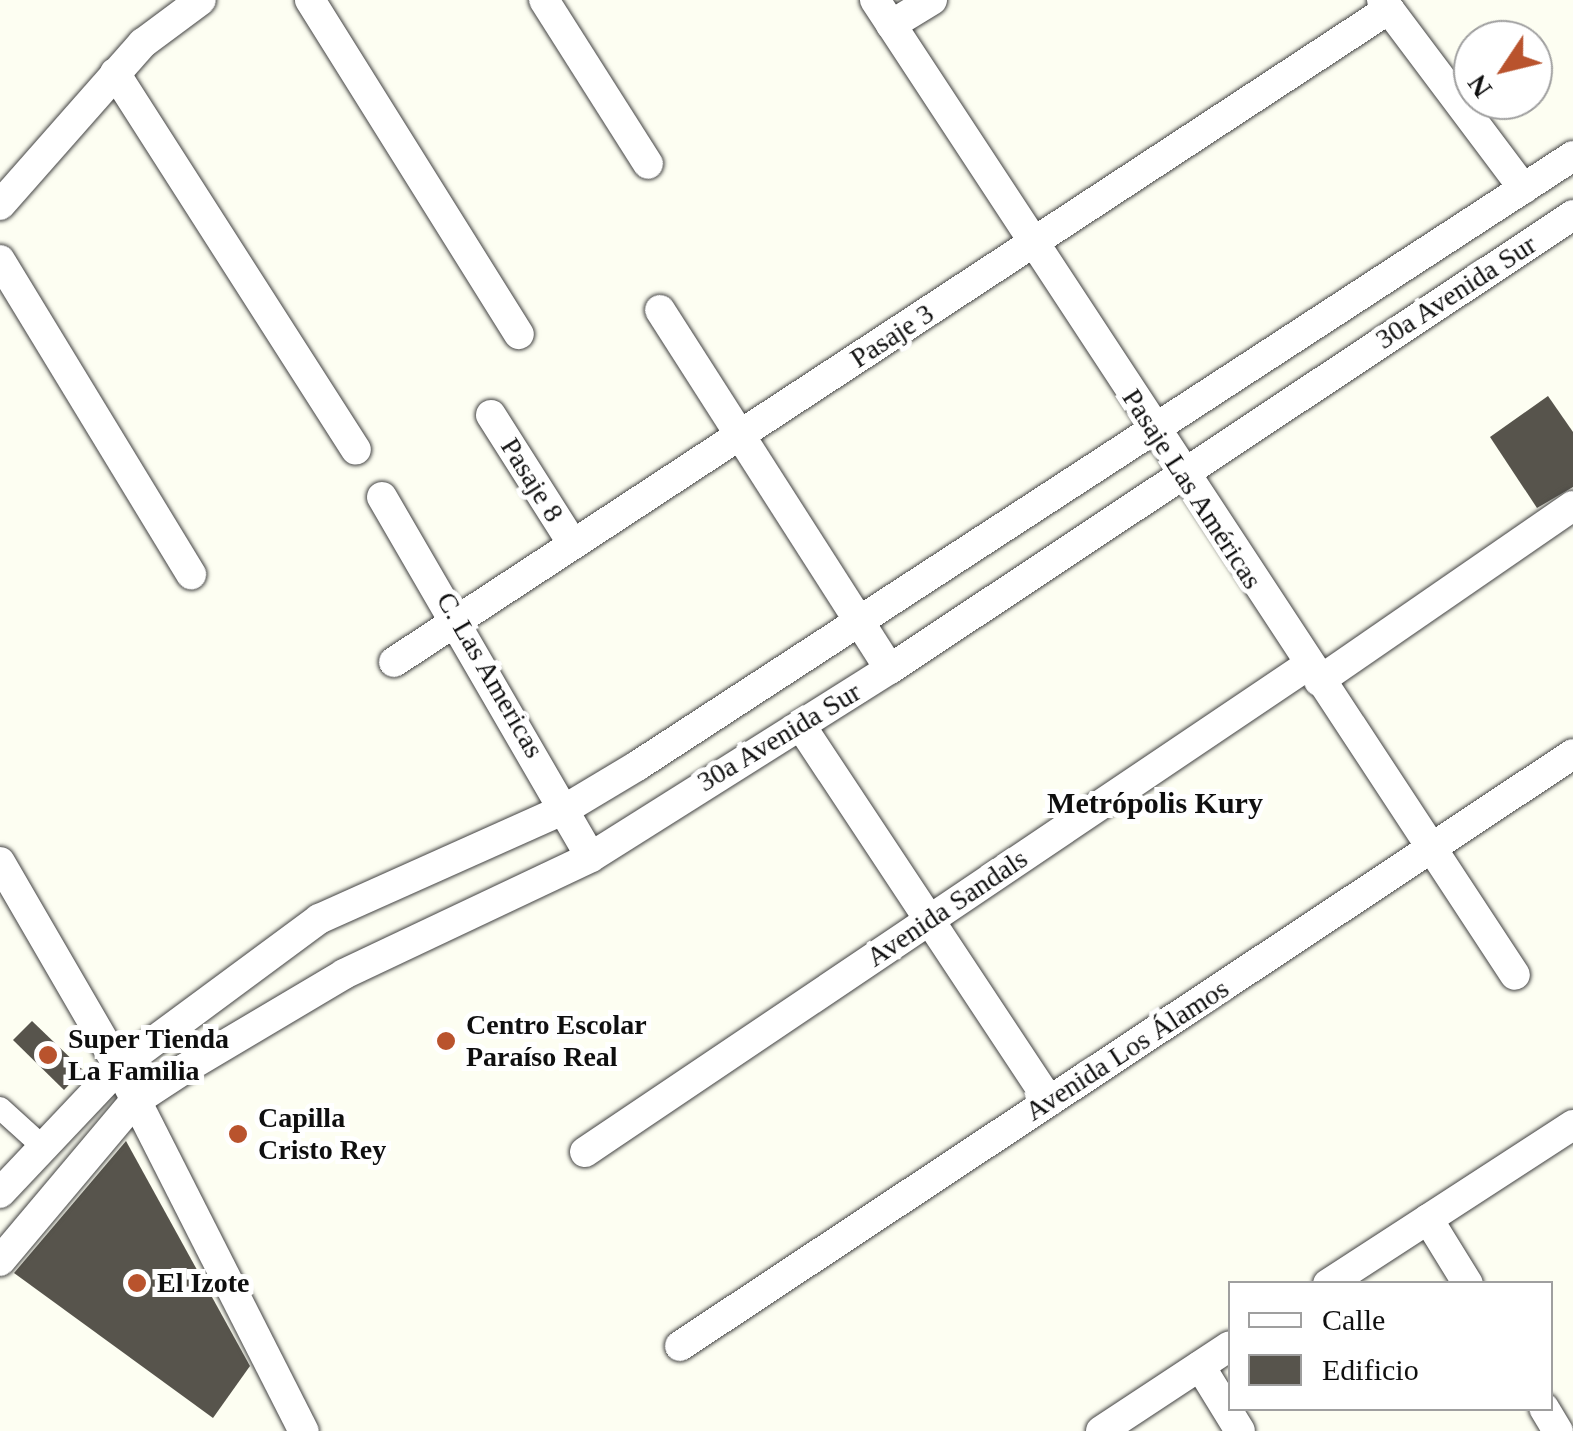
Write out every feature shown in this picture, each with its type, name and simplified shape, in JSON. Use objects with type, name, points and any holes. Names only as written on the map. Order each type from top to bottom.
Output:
[{"type":"street","points":[[0,205],[114,73],[202,0]]},
{"type":"street","points":[[310,0],[519,334]]},
{"type":"street","points":[[544,0],[648,164]]},
{"type":"street","points":[[883,13],[932,0]]},
{"type":"street","points":[[1386,5],[1524,190]]},
{"type":"street","name":"Pasaje 3","points":[[394,662],[1386,5]]},
{"type":"street","name":"Pasaje Las Américas","points":[[883,13],[1152,430],[1516,975]]},
{"type":"street","points":[[114,73],[356,450]]},
{"type":"street","name":"30a Avenida Sur","points":[[0,1193],[119,1068],[319,919],[567,808],[1573,156]]},
{"type":"street","name":"30a Avenida Sur","points":[[0,1261],[134,1102],[344,974],[591,857],[890,669],[1181,472],[1573,216]]},
{"type":"street","points":[[0,260],[191,574]]},
{"type":"street","points":[[660,310],[890,669]]},
{"type":"street","name":"Pasaje 8","points":[[491,415],[573,544]]},
{"type":"street","name":"C. Las Americas","points":[[382,496],[459,619],[591,857]]},
{"type":"street","name":"Avenida Sandals","points":[[585,1152],[928,920],[1573,506]]},
{"type":"street","points":[[801,726],[1049,1100]]},
{"type":"street","name":"Avenida Los Álamos","points":[[680,1346],[1573,754]]},
{"type":"street","points":[[2,871],[119,1068],[304,1431]]},
{"type":"street","points":[[0,1108],[43,1147]]},
{"type":"street","points":[[1333,1281],[1573,1125]]},
{"type":"street","points":[[1428,1218],[1466,1281]]},
{"type":"street","points":[[1101,1431],[1228,1347]]},
{"type":"street","points":[[1200,1366],[1240,1431]]},
{"type":"building","points":[[1548,396],[1573,432],[1573,487],[1537,508],[1490,437]]},
{"type":"building","name":"Super Tienda La Familia","points":[[32,1021],[83,1070],[64,1090],[13,1040]]},
{"type":"building","points":[[126,1141],[250,1366],[213,1418],[14,1273]]},
{"type":"place","name":"Centro Escolar Paraíso Real","points":[[446,1041]]},
{"type":"place","name":"Super Tienda La Familia","points":[[48,1055]]},
{"type":"place","name":"Capilla Cristo Rey","points":[[238,1134]]},
{"type":"place","name":"El Izote","points":[[137,1283]]},
{"type":"district","name":"Metrópolis Kury","points":[[1155,803]]}]
